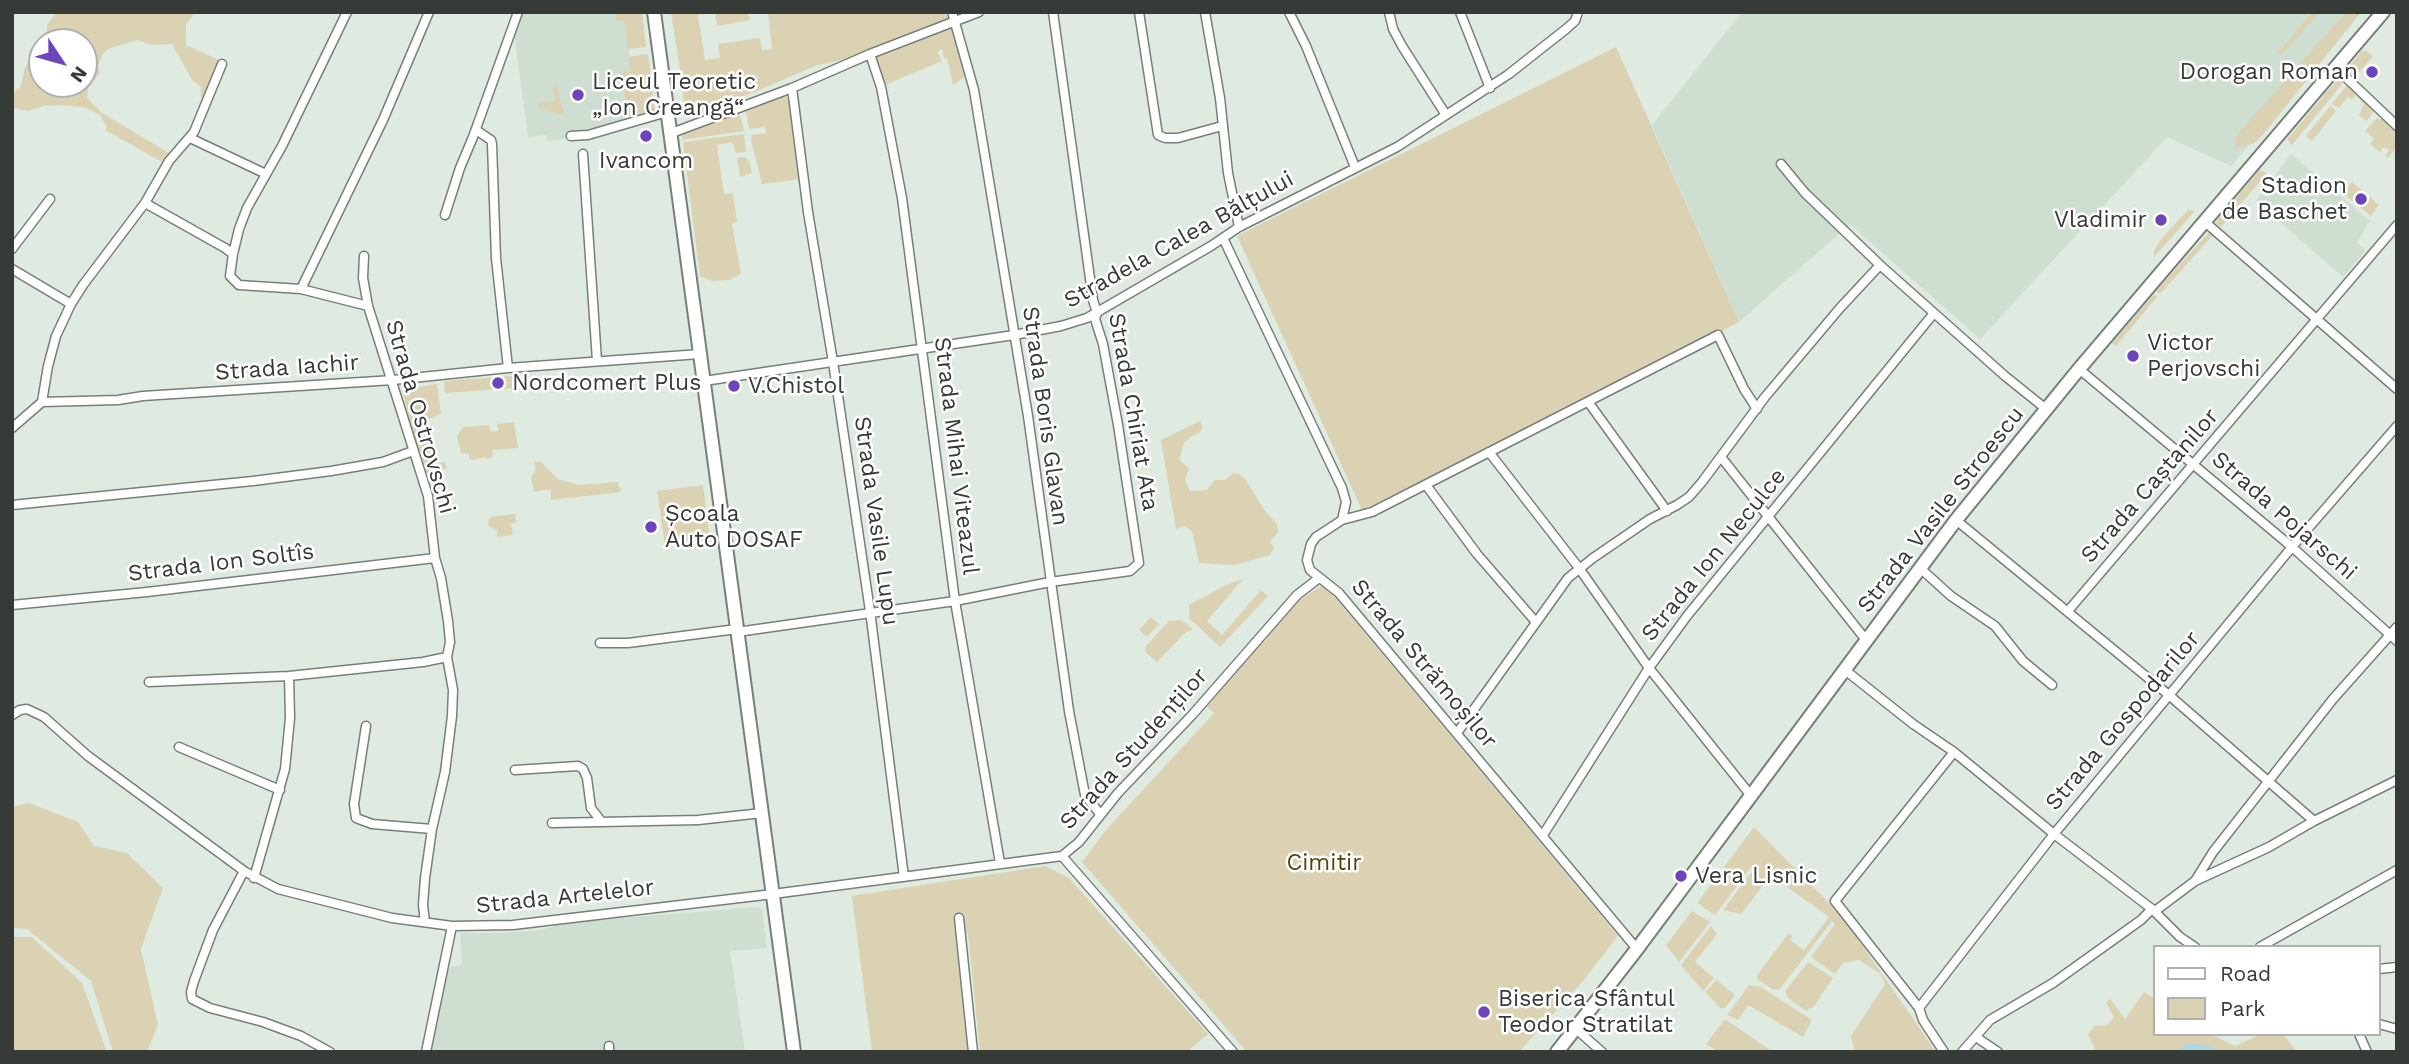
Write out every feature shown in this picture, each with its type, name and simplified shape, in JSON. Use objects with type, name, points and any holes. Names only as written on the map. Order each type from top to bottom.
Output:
[{"type":"main road","points":[[654,12],[794,1052]]},
{"type":"main road","name":"Strada Vasile Stroescu","points":[[1557,1052],[1752,797],[1956,520],[2079,369],[2383,12]]},
{"type":"street","points":[[347,12],[243,218],[230,276],[239,285],[301,289],[368,306]]},
{"type":"street","points":[[301,289],[383,120],[429,12]]},
{"type":"street","points":[[445,215],[518,12]]},
{"type":"street","points":[[669,134],[792,88],[953,16],[979,12]]},
{"type":"street","name":"Strada Chiriat Ata","points":[[1050,582],[1130,571],[1136,568],[1139,556],[1103,344],[1095,319],[1097,313],[1053,12]]},
{"type":"street","points":[[1139,12],[1158,135],[1162,138],[1178,138],[1222,126]]},
{"type":"street","points":[[1205,12],[1239,227]]},
{"type":"street","points":[[1289,12],[1306,46],[1355,167]]},
{"type":"street","points":[[1389,12],[1393,29],[1402,46],[1446,115]]},
{"type":"street","points":[[1460,12],[1490,88]]},
{"type":"street","name":"Stradela Calea Bălțului","points":[[704,381],[1014,335],[1062,326],[1097,313],[1239,227],[1397,147],[1490,88],[1566,29],[1578,12]]},
{"type":"street","name":"Strada Boris Glavan","points":[[953,16],[974,90],[1028,416],[1069,711],[1085,795],[1100,814]]},
{"type":"street","name":"Strada Mihai Viteazul","points":[[870,54],[881,87],[902,198],[955,601],[1000,863]]},
{"type":"street","points":[[12,428],[43,402],[56,335],[71,304],[145,204],[169,161],[190,138],[222,64]]},
{"type":"street","points":[[2335,67],[2397,126]]},
{"type":"street","name":"Strada Vasile Lupu","points":[[792,88],[808,212],[870,611],[904,877]]},
{"type":"street","points":[[571,136],[588,135],[667,112]]},
{"type":"street","points":[[475,130],[491,140],[492,144],[496,258],[508,368]]},
{"type":"street","points":[[190,138],[266,174]]},
{"type":"street","points":[[583,154],[597,361]]},
{"type":"street","points":[[1781,164],[1805,193],[1880,265],[2046,409]]},
{"type":"street","points":[[12,249],[50,199]]},
{"type":"street","points":[[145,204],[219,243],[233,254]]},
{"type":"street","points":[[2205,222],[2397,389]]},
{"type":"street","name":"Strada Caștanilor","points":[[2068,611],[2397,225]]},
{"type":"street","points":[[1223,238],[1342,488],[1346,502],[1342,520],[1372,512],[1718,335],[1756,409]]},
{"type":"street","name":"Strada Ostrovschi","points":[[364,256],[363,278],[368,306],[428,496],[435,558],[441,578],[450,642],[447,657],[453,690],[452,716],[424,891],[425,922]]},
{"type":"street","points":[[1457,733],[1568,578],[1650,519],[1689,497],[1756,409],[1840,308],[1880,265]]},
{"type":"street","points":[[12,269],[71,304]]},
{"type":"street","name":"Strada Ion Neculce","points":[[1543,835],[1649,668],[1711,586],[1934,313]]},
{"type":"street","name":"Strada Iachir","points":[[43,402],[118,400],[143,396],[393,380],[508,368],[700,354]]},
{"type":"street","name":"Strada Pojarschi","points":[[2079,369],[2292,547],[2393,638]]},
{"type":"street","points":[[1589,403],[1667,511]]},
{"type":"street","name":"Strada Gospodarilor","points":[[1919,1008],[2054,834],[2292,547],[2397,426]]},
{"type":"street","points":[[12,505],[331,471],[383,462],[413,451]]},
{"type":"street","points":[[1489,452],[1579,568],[1649,668],[1752,797]]},
{"type":"street","points":[[1721,457],[1866,640]]},
{"type":"street","points":[[1426,485],[1477,554],[1535,621]]},
{"type":"street","name":"Strada Strămoșilor","points":[[1342,520],[1316,537],[1308,551],[1310,570],[1339,593],[1637,949]]},
{"type":"street","points":[[1956,520],[2170,696],[2314,821]]},
{"type":"street","name":"Strada Ion Soltîs","points":[[12,605],[435,558]]},
{"type":"street","points":[[1920,568],[1951,596],[1995,626],[2023,661],[2052,685]]},
{"type":"street","name":"Strada Studenților","points":[[773,894],[1062,856],[1079,842],[1118,793],[1193,714],[1297,595],[1319,578]]},
{"type":"street","points":[[600,643],[628,643],[955,601],[1050,582]]},
{"type":"street","points":[[2195,881],[2203,865],[2333,699],[2393,638],[2397,627]]},
{"type":"street","points":[[149,682],[289,676],[447,657]]},
{"type":"street","points":[[1845,670],[1913,724],[1954,752],[2153,910],[2192,945]]},
{"type":"street","points":[[254,878],[280,790],[288,749],[289,676]]},
{"type":"street","name":"Strada Artelelor","points":[[12,715],[27,709],[44,717],[88,756],[254,878],[278,889],[392,918],[452,926],[513,925],[773,894]]},
{"type":"street","points":[[366,726],[354,804],[356,818],[372,824],[432,830]]},
{"type":"street","points":[[179,747],[280,790]]},
{"type":"street","points":[[1944,1052],[1923,1020],[1919,1008],[1835,901],[1954,752]]},
{"type":"street","points":[[514,770],[578,766],[583,769],[587,778],[591,808],[601,821]]},
{"type":"street","points":[[1962,1052],[1990,1020],[2053,983],[2195,881],[2397,780]]},
{"type":"street","points":[[552,823],[698,820],[762,813]]},
{"type":"street","points":[[1062,856],[1233,1052]]},
{"type":"street","points":[[2264,945],[2397,870]]},
{"type":"street","points":[[244,871],[213,930],[191,992],[192,999],[301,1036],[330,1052]]},
{"type":"street","points":[[959,918],[973,1052]]},
{"type":"street","points":[[426,1052],[452,926]]},
{"type":"street","points":[[1576,1029],[1602,1052]]},
{"type":"street","points":[[2360,1036],[2367,1052]]},
{"type":"street","points":[[1976,1037],[1998,1052]]},
{"type":"shaded area","name":"Liceul Teoretic „Ion Creangă“","points":[[522,12],[624,12],[638,115],[608,128],[571,132],[570,138],[547,141],[547,135],[528,137],[514,33]]},
{"type":"shaded area","points":[[1742,12],[2362,12],[2231,166],[2167,137],[1980,339],[1850,224],[1739,322],[1652,125]]},
{"type":"shaded area","points":[[2291,154],[2370,221],[2357,242],[2365,251],[2343,277],[2256,201]]},
{"type":"shaded area","points":[[758,907],[762,910],[767,948],[730,951],[745,1052],[430,1052],[448,971],[452,966],[460,966],[462,963],[460,933],[506,933],[539,930],[572,922]]},
{"type":"green space","points":[[57,12],[195,12],[186,25],[186,45],[221,61],[210,99],[201,97],[201,87],[192,80],[172,44],[151,45],[137,40],[108,49],[102,55],[98,66],[98,28],[47,28]]},
{"type":"green space","points":[[615,12],[642,12],[646,47],[628,49],[624,20],[617,21]]},
{"type":"green space","points":[[671,12],[712,12],[698,15],[705,60],[720,58],[718,44],[760,38],[762,50],[772,49],[768,12],[942,12],[950,19],[851,58],[818,65],[698,116],[695,114],[685,117],[682,85],[687,82],[686,78],[681,77]]},
{"type":"green space","points":[[715,12],[747,12],[751,20],[717,26]]},
{"type":"green space","points":[[2312,12],[2320,12],[2285,51],[2278,54],[2276,52],[2280,46],[2283,48]]},
{"type":"green space","points":[[2346,12],[2361,12],[2262,136],[2253,144],[2235,148],[2236,136]]},
{"type":"green space","points":[[954,27],[965,72],[963,78],[953,85],[947,58],[944,59],[942,49],[937,52],[942,61],[885,85],[876,57]]},
{"type":"green space","points":[[1616,47],[1739,322],[1639,375],[1362,510],[1237,236]]},
{"type":"green space","points":[[2362,51],[2373,56],[2354,78],[2347,69]]},
{"type":"green space","points":[[648,54],[655,111],[632,116],[627,114],[622,72],[630,70],[628,57]]},
{"type":"green space","points":[[28,62],[28,98],[87,98],[102,113],[169,153],[162,162],[105,130],[107,127],[100,115],[86,108],[43,106],[29,111],[12,108],[12,93],[20,88]]},
{"type":"green space","points":[[2338,79],[2344,81],[2343,83],[2292,145],[2287,139]]},
{"type":"green space","points":[[2347,85],[2376,109],[2366,121],[2359,115],[2364,105],[2356,95],[2352,100],[2348,97],[2339,108],[2332,104]]},
{"type":"green space","points":[[553,86],[557,86],[564,114],[556,115],[538,108],[537,103],[555,101]]},
{"type":"green space","points":[[783,96],[790,99],[801,179],[762,184],[751,140],[752,135],[766,133],[765,127],[749,129],[746,109]]},
{"type":"green space","points":[[2330,106],[2336,111],[2312,141],[2306,136]]},
{"type":"green space","points":[[736,113],[741,117],[744,131],[682,140],[683,131]]},
{"type":"green space","points":[[2377,118],[2397,132],[2397,147],[2388,158],[2385,156],[2389,150],[2384,147],[2380,152],[2370,144],[2374,139],[2365,131]]},
{"type":"green space","points":[[744,134],[746,152],[736,153],[732,142],[717,145],[724,194],[733,193],[737,222],[732,224],[741,274],[729,280],[712,281],[700,276],[683,142]]},
{"type":"green space","points":[[745,157],[752,173],[740,177],[737,158]]},
{"type":"green space","points":[[2260,170],[2267,173],[2221,227],[2219,226],[2216,223],[2218,219]]},
{"type":"green space","name":"Stadion de Baschet","points":[[2352,182],[2379,205],[2371,216],[2342,193]]},
{"type":"green space","points":[[2188,210],[2195,211],[2154,257],[2154,251],[2161,239]]},
{"type":"green space","points":[[2210,231],[2212,236],[2160,294],[2156,291]]},
{"type":"green space","points":[[2154,294],[2157,297],[2116,346],[2112,343]]},
{"type":"green space","points":[[512,376],[516,388],[445,393],[444,381]]},
{"type":"green space","points":[[437,384],[441,414],[421,422],[433,465],[445,462],[447,468],[431,473],[426,472],[414,440],[403,393],[407,392],[406,389]]},
{"type":"green space","points":[[1200,421],[1203,427],[1184,443],[1179,460],[1189,468],[1185,480],[1190,491],[1207,490],[1215,480],[1225,480],[1233,473],[1239,474],[1277,524],[1278,532],[1270,542],[1274,548],[1270,555],[1235,565],[1199,563],[1192,531],[1185,526],[1176,529],[1161,440]]},
{"type":"green space","points":[[514,422],[518,448],[492,450],[493,457],[486,459],[469,459],[469,454],[461,453],[457,436],[463,427],[489,425],[491,432],[498,431],[497,424]]},
{"type":"green space","points":[[534,461],[541,462],[558,479],[579,485],[618,482],[621,492],[551,500],[551,489],[534,492],[531,477],[536,470]]},
{"type":"green space","points":[[703,485],[711,547],[693,550],[692,542],[665,545],[657,491]]},
{"type":"green space","points":[[515,514],[516,523],[511,523],[513,535],[497,537],[497,530],[489,527],[488,521],[491,517]]},
{"type":"green space","points":[[1243,579],[1207,621],[1222,635],[1261,590],[1268,596],[1220,647],[1189,618],[1189,605]]},
{"type":"green space","name":"Cimitir","points":[[1321,586],[1328,589],[1618,936],[1583,981],[1519,1052],[1247,1052],[1082,862],[1106,830],[1214,713],[1207,707],[1291,606]]},
{"type":"green space","points":[[1151,617],[1159,624],[1147,637],[1139,630]]},
{"type":"green space","points":[[1181,620],[1193,629],[1187,631],[1157,662],[1145,652],[1146,646],[1169,621]]},
{"type":"green space","points":[[29,803],[78,822],[94,846],[127,853],[163,888],[141,949],[158,1025],[147,1052],[113,1052],[91,981],[27,929],[12,928],[12,807]]},
{"type":"green space","points":[[1754,827],[1842,916],[1936,1052],[1854,1050],[1851,1036],[1885,984],[1881,974],[1859,960],[1843,963],[1835,974],[1811,957],[1835,924],[1832,921],[1780,989],[1774,990],[1757,979],[1789,933],[1793,936],[1790,940],[1804,950],[1829,917],[1787,887],[1791,881],[1775,870],[1741,914],[1723,910],[1754,869],[1752,866],[1715,915],[1697,903]]},
{"type":"green space","points":[[1045,866],[1069,878],[1208,1034],[1187,1052],[980,1052],[968,933],[955,935],[970,1052],[872,1052],[852,896]]},
{"type":"green space","points":[[1692,911],[1710,922],[1679,962],[1666,945]]},
{"type":"green space","points":[[1711,926],[1717,934],[1695,962],[1714,978],[1703,991],[1681,965]]},
{"type":"green space","points":[[12,937],[32,937],[82,983],[107,1052],[12,1052]]},
{"type":"green space","points":[[1808,962],[1833,978],[1814,1006],[1806,1011],[1788,998],[1785,991]]},
{"type":"green space","points":[[1717,980],[1735,995],[1725,1008],[1720,1008],[1705,992]]},
{"type":"green space","points":[[1749,985],[1761,987],[1812,1020],[1803,1037],[1748,1005],[1738,1020],[1727,1015]]},
{"type":"green space","points":[[2144,992],[2154,998],[2154,1036],[2214,1036],[2235,1046],[2258,1036],[2285,1036],[2297,1052],[2096,1052],[2088,1034],[2094,1026],[2107,1025],[2114,1017],[2106,1003],[2110,999],[2125,1019]]},
{"type":"green space","points":[[1725,1019],[1773,1052],[1719,1052],[1706,1044]]},
{"type":"water","points":[[2188,1043],[2211,1046],[2219,1052],[2175,1052]]},
{"type":"place","name":"Dorogan Roman","points":[[2372,72]]},
{"type":"place","name":"Liceul Teoretic „Ion Creangă“","points":[[578,95]]},
{"type":"place","name":"Ivancom","points":[[646,136]]},
{"type":"place","name":"Stadion de Baschet","points":[[2361,199]]},
{"type":"place","name":"Vladimir","points":[[2161,220]]},
{"type":"place","name":"Victor Perjovschi","points":[[2133,356]]},
{"type":"place","name":"Nordcomert Plus","points":[[498,383]]},
{"type":"place","name":"V.Chistol","points":[[734,386]]},
{"type":"place","name":"Școala Auto DOSAF","points":[[651,527]]},
{"type":"place","name":"Vera Lisnic","points":[[1681,876]]},
{"type":"place","name":"Biserica Sfântul Teodor Stratilat","points":[[1484,1012]]}]
